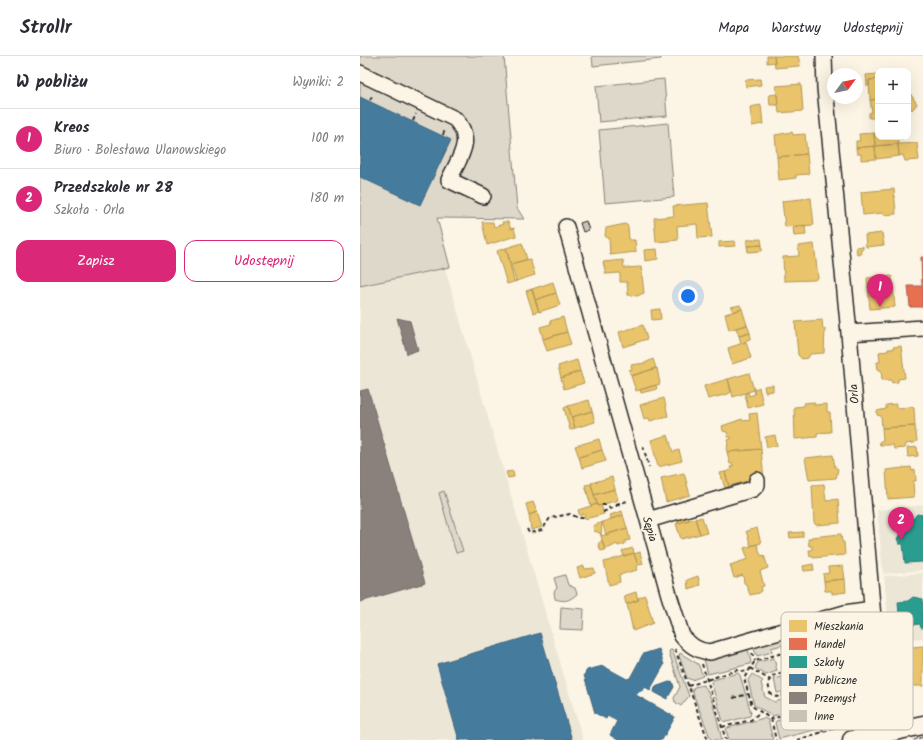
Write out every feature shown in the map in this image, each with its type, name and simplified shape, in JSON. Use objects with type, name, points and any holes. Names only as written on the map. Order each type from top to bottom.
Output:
[{"type":"main road","points":[[913,727],[923,725]]},
{"type":"main road","points":[[852,740],[897,730]]},
{"type":"street","name":"Orla","points":[[824,56],[825,88],[849,333],[872,612]]},
{"type":"street","points":[[360,73],[455,119],[462,127],[465,134],[465,144],[449,180],[483,196]]},
{"type":"street","name":"Sępia","points":[[566,227],[669,595],[682,636],[691,646],[700,651]]},
{"type":"street","points":[[849,333],[923,328]]},
{"type":"street","points":[[648,520],[753,489],[757,484],[757,480]]},
{"type":"street","points":[[852,612],[872,609]]},
{"type":"street","points":[[700,651],[710,652],[781,632]]},
{"type":"path","points":[[603,512],[628,501]]},
{"type":"path","points":[[616,504],[622,503]]},
{"type":"path","points":[[602,505],[608,505],[610,509]]},
{"type":"path","points":[[527,529],[529,533],[542,530],[550,518],[570,514],[579,518],[585,518]]},
{"type":"path","points":[[673,644],[708,740]]},
{"type":"path","points":[[700,651],[726,740]]},
{"type":"path","points":[[781,653],[755,661],[744,678],[752,706],[771,719],[781,716]]},
{"type":"path","points":[[750,668],[770,680]]},
{"type":"path","points":[[688,686],[737,670],[747,672]]},
{"type":"path","points":[[781,674],[772,676],[768,683],[770,693],[776,697],[781,696]]},
{"type":"path","points":[[733,698],[748,694]]},
{"type":"path","points":[[722,727],[751,720],[759,712]]},
{"type":"path","points":[[771,719],[776,740]]},
{"type":"path","points":[[798,740],[830,730]]},
{"type":"shaded area","points":[[360,56],[504,56],[517,208],[524,219],[437,218],[450,267],[360,286]]},
{"type":"shaded area","points":[[592,56],[661,56],[661,59],[593,66]]},
{"type":"shaded area","points":[[664,79],[667,116],[599,122],[596,86]]},
{"type":"shaded area","points":[[668,123],[674,197],[605,203],[599,130]]},
{"type":"shaded area","points":[[445,268],[583,740],[360,740],[360,286]]},
{"type":"shaded area","points":[[444,491],[463,551],[456,553],[439,493]]},
{"type":"shaded area","points":[[923,505],[923,570],[883,574],[877,510]]},
{"type":"shaded area","points":[[923,573],[923,638],[913,639],[913,612],[887,612],[884,576]]},
{"type":"shaded area","points":[[565,575],[568,585],[575,588],[577,594],[567,600],[555,599],[554,592],[557,588],[554,578]]},
{"type":"shaded area","points":[[561,607],[584,609],[583,630],[560,629]]},
{"type":"shaded area","points":[[781,639],[781,645],[771,648],[772,652],[757,656],[753,647],[755,645]]},
{"type":"shaded area","points":[[745,648],[748,649],[751,662],[750,664],[708,674],[704,659]]},
{"type":"shaded area","points":[[672,650],[689,696],[681,706],[675,702],[674,698],[680,687],[669,652]]},
{"type":"shaded area","points":[[680,653],[698,664],[703,676],[692,680],[687,678],[679,656]]},
{"type":"shaded area","points":[[774,658],[777,671],[766,675],[755,668],[758,662]]},
{"type":"shaded area","points":[[738,673],[740,675],[751,713],[750,716],[727,722],[723,721],[711,682],[713,680]]},
{"type":"shaded area","points":[[752,674],[763,681],[761,683],[765,697],[775,702],[781,700],[781,714],[773,716],[754,705],[748,680]]},
{"type":"shaded area","points":[[781,677],[781,692],[777,693],[774,679]]},
{"type":"shaded area","points":[[703,685],[712,702],[722,740],[711,740],[692,691],[694,687]]},
{"type":"shaded area","points":[[764,718],[768,720],[773,740],[729,740],[726,730],[727,728]]},
{"type":"shaded area","points":[[781,720],[781,730],[814,730],[779,739],[775,723],[776,721]]},
{"type":"building: Mieszkania","points":[[767,56],[774,56],[775,62],[767,63]]},
{"type":"building: Mieszkania","points":[[774,56],[798,56],[800,64],[799,66],[775,68]]},
{"type":"building: Mieszkania","points":[[875,74],[875,79],[869,80],[869,86],[867,86],[866,75]]},
{"type":"building: Mieszkania","points":[[760,79],[761,85],[746,87],[745,80]]},
{"type":"building: Mieszkania","points":[[875,79],[875,99],[870,100],[869,80]]},
{"type":"building: Mieszkania","points":[[801,84],[803,111],[779,113],[776,86]]},
{"type":"building: Mieszkania","points":[[777,94],[778,105],[770,105],[769,95]]},
{"type":"building: Mieszkania","points":[[911,95],[917,104],[912,110],[911,108]]},
{"type":"building: Mieszkania","points":[[875,99],[875,118],[869,118],[869,113],[872,112],[870,100]]},
{"type":"building: Mieszkania","points":[[761,105],[763,124],[752,126],[750,107]]},
{"type":"building: Mieszkania","points":[[792,132],[793,135],[805,134],[807,154],[777,157],[775,135]]},
{"type":"building: Mieszkania","points":[[874,133],[875,140],[898,140],[898,144],[875,146]]},
{"type":"building: Mieszkania","points":[[874,133],[875,146],[856,148],[856,141],[860,141],[859,134]]},
{"type":"building: Mieszkania","points":[[917,143],[919,160],[905,161],[903,155],[899,156],[898,144]]},
{"type":"building: Mieszkania","points":[[898,144],[899,156],[876,159],[875,146]]},
{"type":"building: Mieszkania","points":[[875,146],[876,159],[861,160],[861,154],[857,154],[856,148]]},
{"type":"building: Mieszkania","points":[[807,154],[809,174],[796,175],[796,178],[779,180],[777,157]]},
{"type":"building: Mieszkania","points":[[894,189],[896,214],[884,215],[883,213],[863,215],[861,192]]},
{"type":"building: Mieszkania","points":[[811,198],[814,225],[785,227],[782,201]]},
{"type":"building: Mieszkania","points":[[708,203],[712,237],[698,238],[697,224],[677,226],[678,240],[656,242],[654,218],[674,216],[673,206]]},
{"type":"building: Mieszkania","points":[[482,222],[493,222],[494,227],[503,224],[502,222],[508,222],[511,229],[514,228],[516,236],[487,245]]},
{"type":"building: Mieszkania","points":[[625,224],[628,226],[629,240],[635,240],[636,252],[610,255],[609,238],[605,236],[606,228]]},
{"type":"building: Mieszkania","points":[[805,225],[806,235],[794,236],[793,227]]},
{"type":"building: Mieszkania","points":[[882,233],[884,245],[866,247],[865,235]]},
{"type":"building: Mieszkania","points":[[761,239],[762,245],[747,246],[747,240]]},
{"type":"building: Mieszkania","points":[[735,241],[736,246],[719,247],[719,242]]},
{"type":"building: Mieszkania","points":[[522,243],[527,259],[511,264],[506,248]]},
{"type":"building: Mieszkania","points":[[814,244],[818,278],[814,280],[784,281],[783,257],[799,256],[798,246]]},
{"type":"building: Mieszkania","points":[[762,245],[762,251],[748,252],[747,246]]},
{"type":"building: Mieszkania","points":[[863,246],[863,249],[860,250],[861,254],[857,255],[856,247]]},
{"type":"building: Mieszkania","points":[[506,248],[514,281],[517,281],[507,284],[497,251]]},
{"type":"building: Mieszkania","points":[[657,249],[658,259],[645,261],[644,250]]},
{"type":"building: Mieszkania","points":[[530,259],[535,275],[516,281],[511,264]]},
{"type":"building: Mieszkania","points":[[623,260],[624,268],[641,267],[644,293],[637,296],[628,295],[627,282],[620,282],[620,273],[606,274],[603,262]]},
{"type":"building: Mieszkania","points":[[892,276],[895,307],[870,309],[867,278]]},
{"type":"building: Mieszkania","points":[[553,282],[556,293],[535,300],[532,289]]},
{"type":"building: Mieszkania","points":[[532,289],[539,311],[533,313],[526,291]]},
{"type":"building: Mieszkania","points":[[556,293],[560,305],[539,312],[535,300]]},
{"type":"building: Mieszkania","points":[[740,305],[742,309],[733,312],[731,307]]},
{"type":"building: Mieszkania","points":[[660,309],[661,319],[652,320],[651,310]]},
{"type":"building: Mieszkania","points":[[742,309],[747,325],[729,330],[725,314]]},
{"type":"building: Mieszkania","points":[[563,317],[567,332],[543,339],[540,327],[551,324],[550,321]]},
{"type":"building: Mieszkania","points":[[822,320],[823,329],[825,329],[824,353],[810,354],[808,358],[802,359],[798,355],[795,322]]},
{"type":"building: Mieszkania","points":[[643,325],[647,339],[623,347],[619,332]]},
{"type":"building: Mieszkania","points":[[747,325],[750,333],[739,336],[736,328]]},
{"type":"building: Mieszkania","points":[[567,332],[571,344],[547,351],[543,339]]},
{"type":"building: Mieszkania","points":[[750,333],[751,338],[741,344],[739,336]]},
{"type":"building: Mieszkania","points":[[746,342],[751,358],[732,364],[728,348]]},
{"type":"building: Mieszkania","points":[[901,346],[905,378],[898,379],[898,382],[892,383],[891,380],[882,380],[881,370],[878,370],[877,362],[880,362],[879,352],[888,351],[888,349],[893,349],[893,347]]},
{"type":"building: Mieszkania","points":[[653,359],[656,368],[631,376],[629,370],[632,369],[631,365],[645,363]]},
{"type":"building: Mieszkania","points":[[577,360],[580,371],[561,378],[558,366]]},
{"type":"building: Mieszkania","points":[[657,368],[660,384],[636,391],[631,376]]},
{"type":"building: Mieszkania","points":[[580,371],[584,383],[564,389],[561,378]]},
{"type":"building: Mieszkania","points":[[749,373],[754,390],[733,397],[728,379]]},
{"type":"building: Mieszkania","points":[[728,379],[731,392],[708,399],[704,386]]},
{"type":"building: Mieszkania","points":[[656,385],[657,389],[641,393],[640,390]]},
{"type":"building: Mieszkania","points":[[773,385],[773,391],[765,392],[764,386]]},
{"type":"building: Mieszkania","points":[[759,387],[763,404],[748,408],[745,394],[748,392],[749,396],[755,394],[754,390]]},
{"type":"building: Mieszkania","points":[[664,398],[668,416],[650,421],[649,418],[644,419],[640,405]]},
{"type":"building: Mieszkania","points":[[589,400],[592,411],[572,417],[568,406]]},
{"type":"building: Mieszkania","points":[[814,402],[814,405],[827,404],[827,412],[830,412],[831,432],[817,433],[817,437],[795,439],[794,407],[804,406],[804,403]]},
{"type":"building: Mieszkania","points":[[896,404],[896,408],[914,408],[915,426],[882,428],[881,416],[877,415],[877,411],[886,409],[886,405]]},
{"type":"building: Mieszkania","points":[[568,406],[575,428],[570,430],[564,408]]},
{"type":"building: Mieszkania","points":[[592,411],[595,422],[575,428],[572,417]]},
{"type":"building: Mieszkania","points":[[757,413],[761,449],[727,452],[728,440],[731,439],[731,437],[728,437],[727,432],[723,431],[722,426],[742,419],[743,421],[750,420],[749,414]]},
{"type":"building: Mieszkania","points":[[915,426],[917,441],[906,444],[905,448],[894,449],[893,445],[880,445],[879,442],[883,440],[882,428]]},
{"type":"building: Mieszkania","points":[[668,435],[673,452],[679,450],[682,461],[658,467],[651,440]]},
{"type":"building: Mieszkania","points":[[775,435],[777,446],[767,447],[765,437]]},
{"type":"building: Mieszkania","points":[[599,439],[602,450],[579,457],[575,446]]},
{"type":"building: Mieszkania","points":[[917,447],[918,456],[908,457],[907,448]]},
{"type":"building: Mieszkania","points":[[761,449],[764,479],[747,480],[729,486],[725,472],[731,470],[730,467],[733,466],[733,464],[730,464],[727,452]]},
{"type":"building: Mieszkania","points":[[602,450],[606,461],[582,468],[579,457]]},
{"type":"building: Mieszkania","points":[[833,455],[835,467],[838,469],[836,478],[809,480],[805,458]]},
{"type":"building: Mieszkania","points":[[911,467],[912,471],[915,470],[916,481],[913,481],[914,497],[888,499],[886,470]]},
{"type":"building: Mieszkania","points":[[513,471],[514,477],[508,478],[506,472]]},
{"type":"building: Mieszkania","points":[[725,472],[729,486],[725,488],[720,473]]},
{"type":"building: Mieszkania","points":[[684,473],[690,495],[666,502],[661,478]]},
{"type":"building: Mieszkania","points":[[612,477],[615,489],[594,495],[591,483]]},
{"type":"building: Mieszkania","points":[[591,484],[597,504],[591,506],[585,485]]},
{"type":"building: Mieszkania","points":[[824,484],[826,501],[838,499],[840,523],[816,525],[814,523],[812,485]]},
{"type":"building: Mieszkania","points":[[615,489],[618,500],[598,506],[594,495]]},
{"type":"building: Mieszkania","points":[[533,502],[537,512],[529,515],[526,504]]},
{"type":"building: Mieszkania","points":[[597,504],[598,506],[601,505],[604,514],[585,519],[584,514],[580,516],[578,510]]},
{"type":"building: Mieszkania","points":[[622,511],[623,515],[611,519],[610,515]]},
{"type":"building: Mieszkania","points":[[537,512],[542,527],[531,530],[529,515]]},
{"type":"building: Mieszkania","points":[[687,514],[689,520],[678,523],[676,517]]},
{"type":"building: Mieszkania","points":[[623,515],[627,528],[606,535],[602,522]]},
{"type":"building: Mieszkania","points":[[702,517],[707,533],[700,534],[695,519]]},
{"type":"building: Mieszkania","points":[[695,518],[700,534],[681,539],[676,524]]},
{"type":"building: Mieszkania","points":[[602,522],[601,536],[600,533],[594,531],[593,526]]},
{"type":"building: Mieszkania","points":[[627,528],[630,540],[625,541],[625,544],[618,546],[617,544],[605,550],[601,536]]},
{"type":"building: Mieszkania","points":[[757,528],[761,543],[751,546],[746,531]]},
{"type":"building: Mieszkania","points":[[803,532],[803,537],[790,538],[789,533]]},
{"type":"building: Mieszkania","points":[[841,534],[842,542],[844,542],[845,555],[810,557],[809,550],[812,550],[812,546],[809,546],[808,539],[811,539],[811,537]]},
{"type":"building: Mieszkania","points":[[602,540],[605,550],[601,551],[598,544]]},
{"type":"building: Mieszkania","points":[[757,544],[761,556],[764,555],[768,568],[760,571],[764,586],[761,587],[762,591],[750,595],[746,584],[744,583],[743,575],[734,578],[730,565],[748,559],[744,548]]},
{"type":"building: Mieszkania","points":[[633,548],[634,553],[624,556],[622,551]]},
{"type":"building: Mieszkania","points":[[640,552],[643,564],[638,565],[634,554]]},
{"type":"building: Mieszkania","points":[[634,553],[638,565],[636,566],[637,570],[619,575],[620,582],[609,585],[604,562]]},
{"type":"building: Mieszkania","points":[[813,564],[814,570],[804,571],[803,566]]},
{"type":"building: Mieszkania","points":[[584,566],[585,569],[594,568],[595,573],[580,578],[577,568]]},
{"type":"building: Mieszkania","points":[[843,566],[845,579],[824,581],[823,574],[829,573],[828,567]]},
{"type":"building: Mieszkania","points":[[698,576],[700,585],[688,589],[687,580]]},
{"type":"building: Mieszkania","points":[[845,579],[846,592],[832,594],[832,591],[825,591],[824,581]]},
{"type":"building: Mieszkania","points":[[636,592],[638,600],[626,604],[624,596]]},
{"type":"building: Mieszkania","points":[[645,595],[653,623],[633,631],[627,604],[639,600],[638,598]]},
{"type":"building: Mieszkania","points":[[923,646],[923,686],[913,686],[913,647]]},
{"type":"building: Handel","points":[[921,257],[923,257],[923,307],[910,307],[908,286],[922,286]]},
{"type":"building: Szkoły","points":[[917,514],[923,515],[923,562],[905,563],[903,544],[899,544],[897,538],[902,534],[901,520],[913,519]]},
{"type":"building: Szkoły","points":[[913,597],[923,599],[923,628],[921,628],[920,624],[913,625],[913,612],[899,612],[898,602],[908,601]]},
{"type":"building: Publiczne","points":[[360,97],[451,140],[420,205],[360,177]]},
{"type":"building: Publiczne","points":[[540,633],[572,740],[459,740],[437,664]]},
{"type":"building: Publiczne","points":[[659,649],[664,665],[650,690],[645,687],[643,690],[636,693],[636,695],[675,717],[662,740],[618,740],[610,735],[617,721],[607,716],[606,719],[595,713],[584,675],[587,670],[603,666],[627,679],[630,678],[643,654]]},
{"type":"building: Publiczne","points":[[672,681],[674,687],[667,699],[654,692],[655,687]]},
{"type":"building: Przemysł","points":[[397,318],[410,321],[418,350],[407,354]]},
{"type":"building: Przemysł","points":[[368,389],[425,583],[360,602],[360,391]]},
{"type":"building: Inne","points":[[586,221],[589,230],[583,232],[580,223]]},
{"type":"tram line","points":[[914,740],[923,737]]},
{"type":"place","name":"Kreos","points":[[880,307]]},
{"type":"place","name":"Przedszkole nr 28","points":[[901,540]]}]
